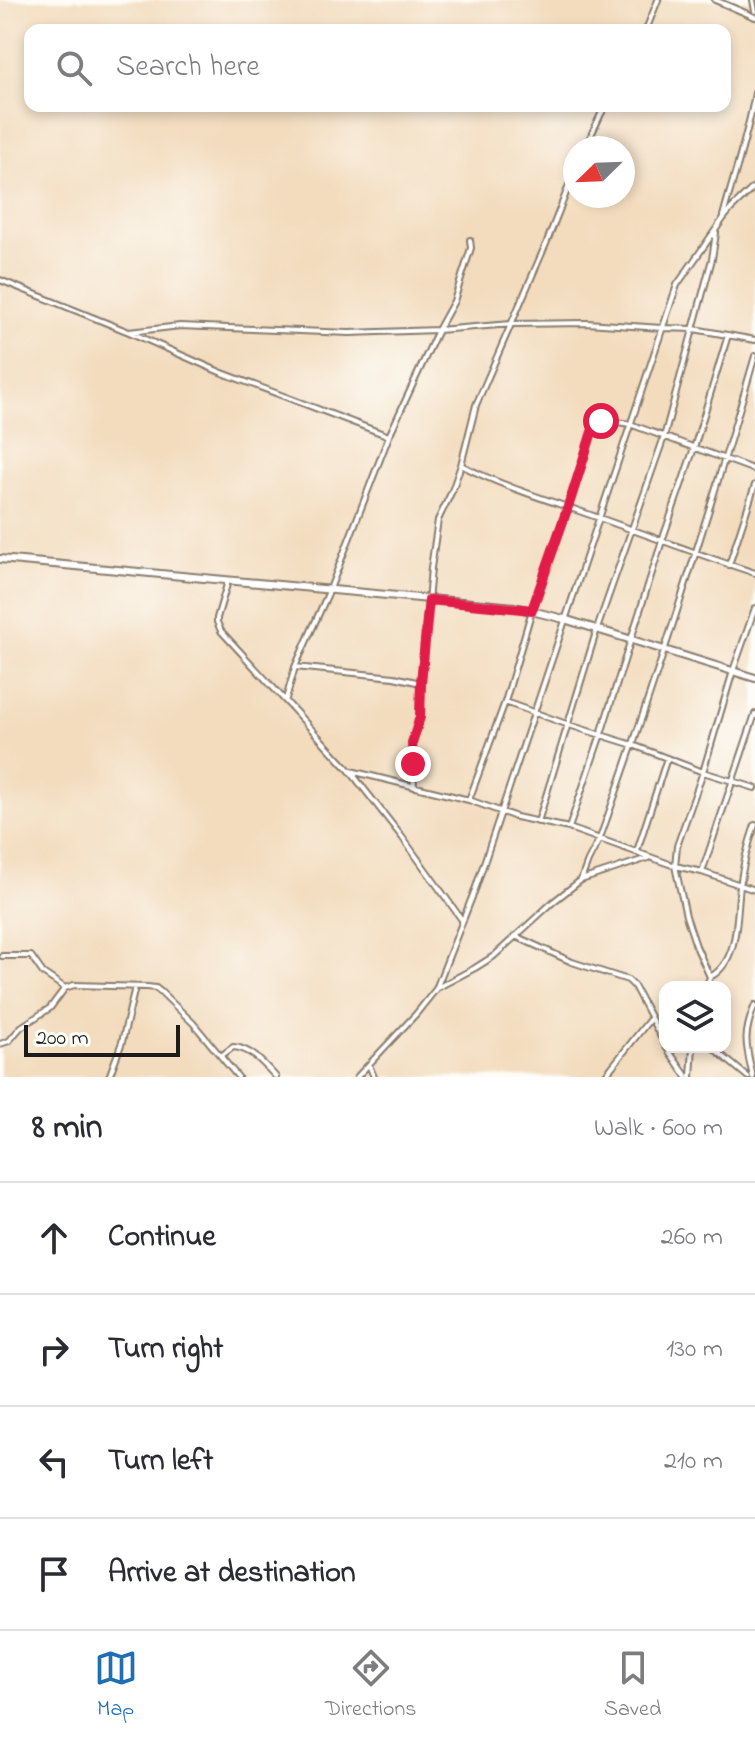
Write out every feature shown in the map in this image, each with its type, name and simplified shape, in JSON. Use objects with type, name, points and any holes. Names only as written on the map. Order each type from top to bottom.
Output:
[{"type":"street","points":[[648,24],[658,0]]},
{"type":"street","points":[[715,0],[755,17]]},
{"type":"street","points":[[753,0],[755,11]]},
{"type":"street","points":[[723,219],[755,93]]},
{"type":"street","points":[[591,136],[603,112]]},
{"type":"street","points":[[357,1077],[436,989],[476,887],[677,285],[723,219],[755,186]]},
{"type":"street","points":[[414,787],[412,743],[420,717],[431,568],[438,520],[461,465],[476,405],[563,201]]},
{"type":"street","points":[[538,822],[597,629],[664,437],[712,259],[716,231]]},
{"type":"street","points":[[286,699],[295,667],[330,589],[389,436],[454,301],[471,248],[470,240]]},
{"type":"street","points":[[0,280],[220,372],[389,436]]},
{"type":"street","points":[[129,332],[180,326],[349,333],[587,323],[694,329],[755,340]]},
{"type":"street","points":[[569,828],[728,335]]},
{"type":"street","points":[[581,880],[600,838],[665,650],[755,356]]},
{"type":"street","points":[[469,800],[505,702],[532,610],[597,424],[605,420],[630,424],[755,470]]},
{"type":"street","points":[[461,465],[489,480],[755,573]]},
{"type":"street","points":[[729,565],[755,485]]},
{"type":"street","points":[[0,559],[532,610],[755,678]]},
{"type":"street","points":[[229,580],[217,618],[218,626],[350,771],[462,920]]},
{"type":"street","points":[[710,977],[690,930],[675,866],[677,846],[755,608]]},
{"type":"street","points":[[295,667],[394,677],[421,683]]},
{"type":"street","points":[[505,702],[755,788]]},
{"type":"street","points":[[702,872],[755,714]]},
{"type":"street","points":[[637,852],[667,758]]},
{"type":"street","points":[[350,771],[569,828],[675,866],[755,890]]},
{"type":"street","points":[[708,981],[720,971],[732,948],[740,886],[755,825]]},
{"type":"street","points":[[436,989],[494,956],[581,880],[651,857]]},
{"type":"street","points":[[515,936],[572,962],[628,980],[659,1034]]},
{"type":"street","points":[[2,956],[31,956],[43,973],[65,988]]},
{"type":"street","points":[[0,1044],[9,1041],[21,1027],[50,1008],[65,988],[74,985],[156,988],[193,1023],[238,1077]]},
{"type":"street","points":[[109,1077],[122,1042],[135,987]]},
{"type":"street","points":[[751,1077],[745,1039],[755,1005]]},
{"type":"street","points":[[604,1077],[650,1019]]},
{"type":"street","points":[[220,1057],[233,1047],[241,1048],[262,1062],[276,1077]]},
{"type":"street","points":[[671,1053],[689,1077]]},
{"type":"street","points":[[689,1077],[692,1053]]},
{"type":"street","points":[[720,1053],[751,1077]]},
{"type":"street","points":[[369,1065],[374,1077]]},
{"type":"route","points":[[413,764],[412,743],[420,717],[429,600],[532,610],[592,432],[601,421]]}]
